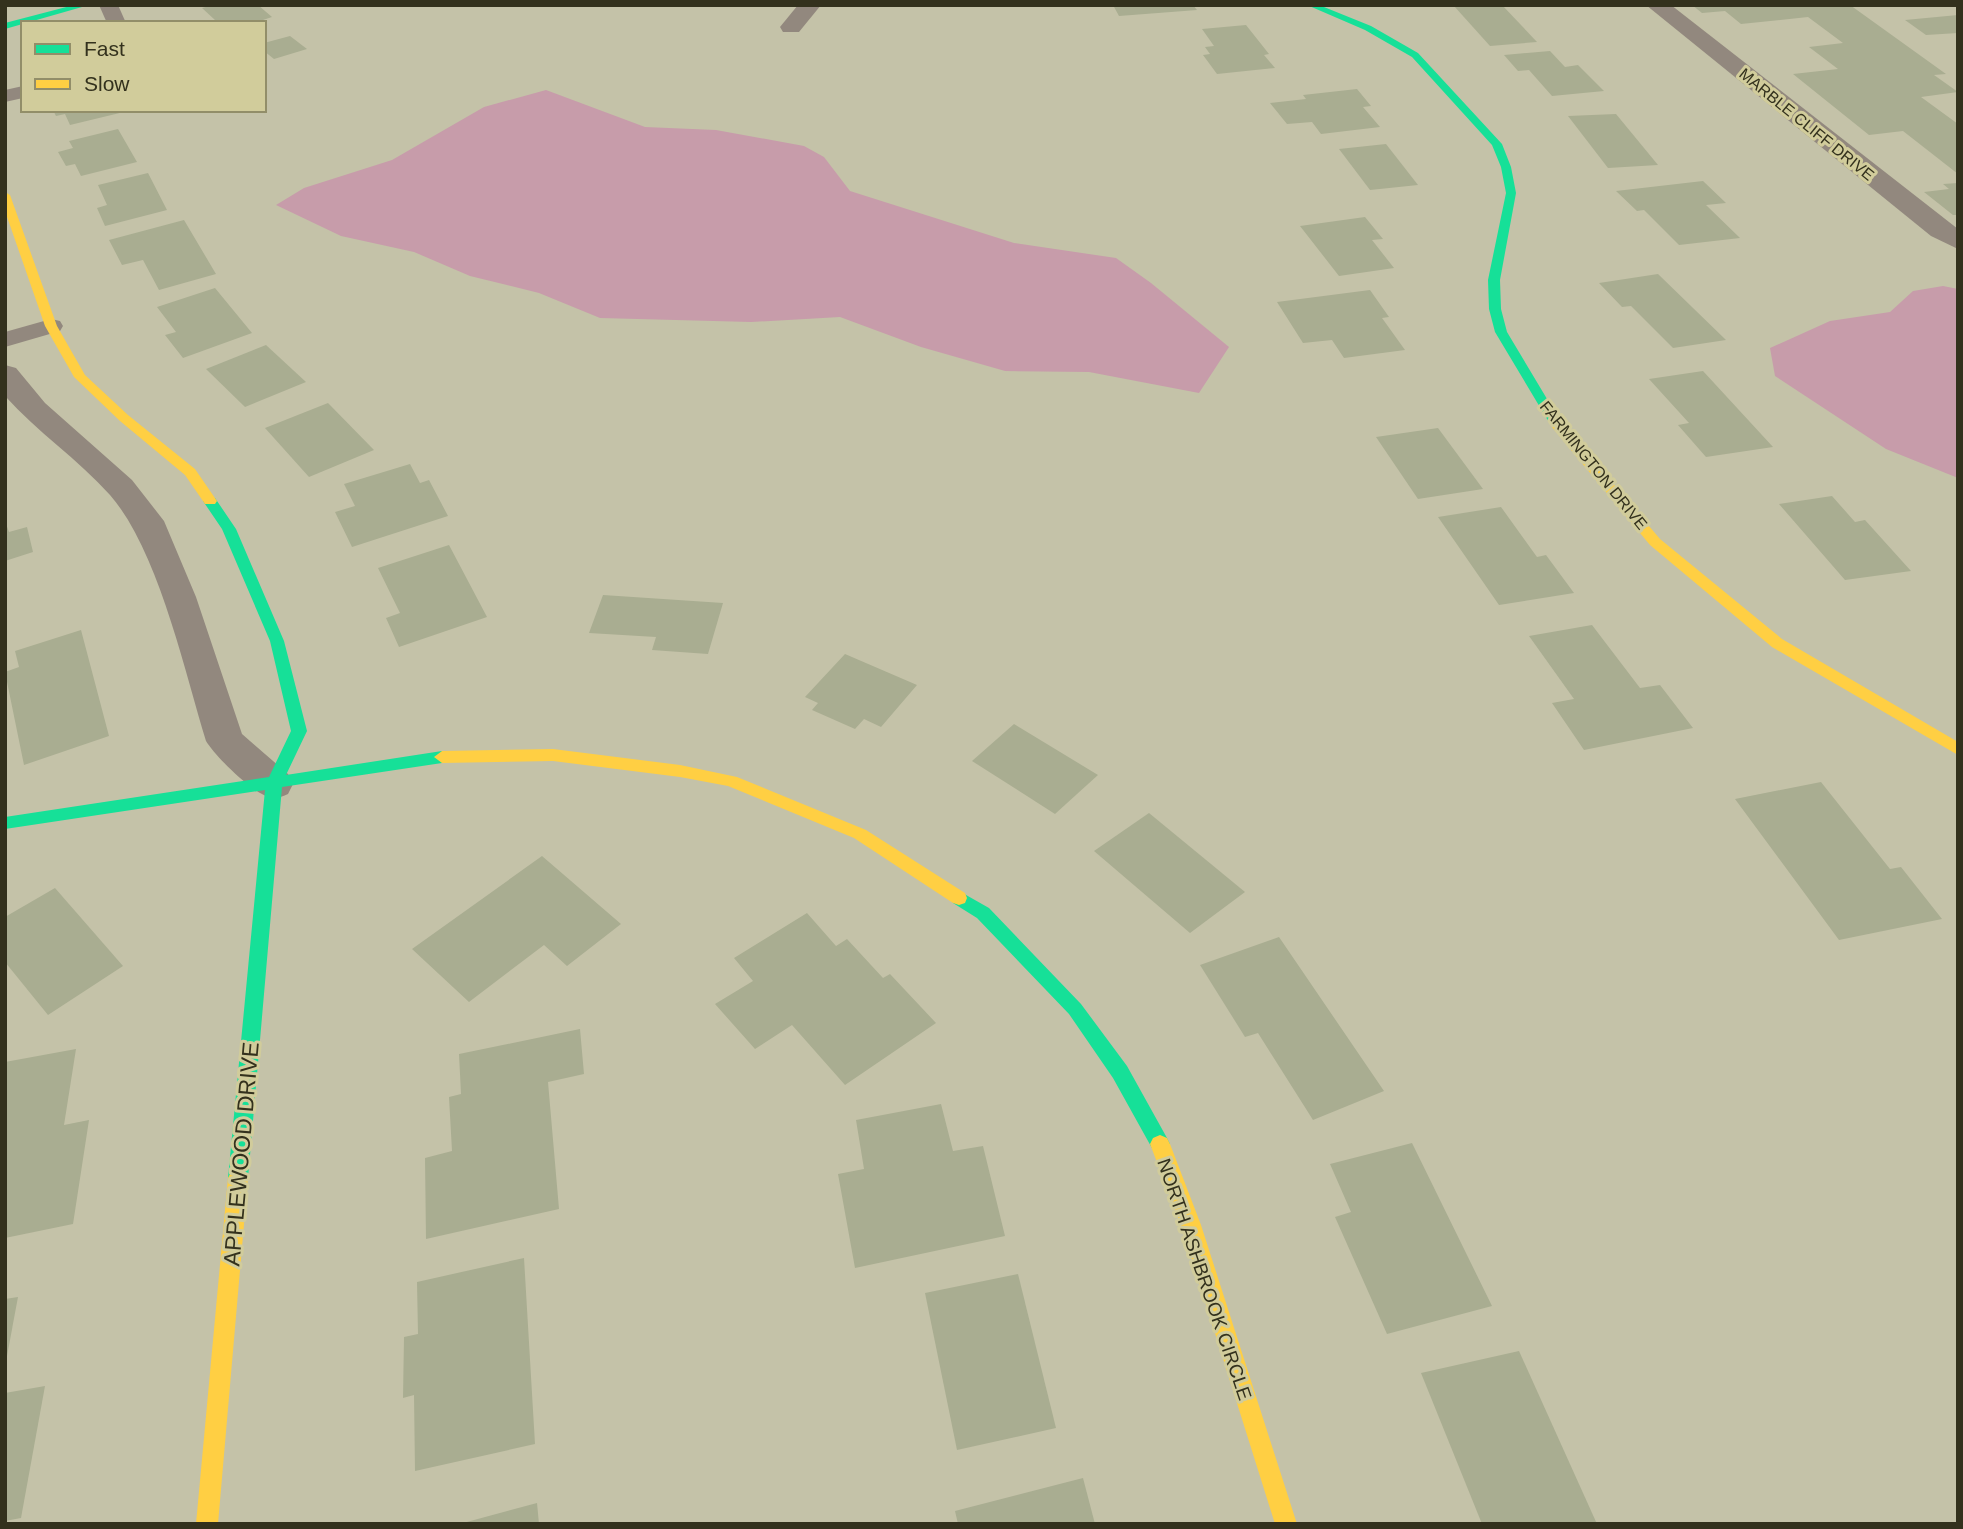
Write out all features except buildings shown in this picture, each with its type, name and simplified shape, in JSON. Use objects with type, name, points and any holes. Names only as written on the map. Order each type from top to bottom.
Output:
[{"type":"street","points":[[24,21],[85,5]]},
{"type":"street","points":[[791,27],[810,5]]},
{"type":"street","name":"FARMINGTON DRIVE","points":[[1311,5],[1368,28],[1415,55],[1497,144],[1506,167],[1511,193],[1494,280],[1495,309],[1501,332],[1552,419],[1655,542],[1777,643],[1958,749]]},
{"type":"street","name":"MARBLE CLIFF DRIVE","points":[[1657,5],[1940,230],[1958,241]]},
{"type":"street","name":"APPLEWOOD DRIVE","points":[[5,195],[51,326],[80,377],[124,418],[190,472],[229,529],[277,641],[299,731],[274,784],[207,1524]]},
{"type":"street","points":[[5,374],[34,410],[121,487],[152,529],[179,597],[225,741],[274,784]]},
{"type":"street","name":"NORTH ASHBROOK CIRCLE","points":[[5,823],[454,755],[553,755],[680,771],[731,781],[860,834],[983,913],[1075,1009],[1120,1072],[1159,1142],[1191,1225],[1286,1524]]},
{"type":"lane","points":[[108,5],[116,21]]},
{"type":"lane","points":[[5,340],[51,326]]},
{"type":"shaded area","points":[[546,90],[645,127],[716,130],[804,146],[824,157],[850,191],[1014,243],[1116,258],[1229,347],[1199,393],[1089,372],[1005,371],[921,347],[840,317],[751,322],[600,318],[539,293],[470,276],[414,252],[341,236],[276,205],[304,188],[392,160],[484,107]]},
{"type":"shaded area","points":[[1943,286],[1958,289],[1958,478],[1886,449],[1775,376],[1770,348],[1830,321],[1890,312],[1913,291]]},
{"type":"traffic: fast","points":[[24,21],[85,5]]},
{"type":"traffic: fast","points":[[1311,5],[1368,28],[1415,55],[1497,144],[1506,167],[1511,193],[1494,280],[1495,309],[1501,332],[1556,424]]},
{"type":"traffic: fast","points":[[5,26],[21,22]]},
{"type":"traffic: fast","points":[[210,501],[229,529],[277,641],[299,731],[274,784],[238,1178]]},
{"type":"traffic: fast","points":[[5,823],[442,757]]},
{"type":"traffic: fast","points":[[959,898],[983,913],[1075,1009],[1120,1072],[1160,1144]]},
{"type":"traffic: slow","points":[[5,195],[51,326],[80,377],[124,418],[190,472],[210,501]]},
{"type":"traffic: slow","points":[[1556,424],[1655,542],[1777,643],[1958,749]]},
{"type":"traffic: slow","points":[[442,757],[553,755],[680,771],[731,781],[860,834],[959,898]]},
{"type":"traffic: slow","points":[[1160,1144],[1191,1225],[1286,1524]]},
{"type":"traffic: slow","points":[[207,1524],[238,1178]]}]
